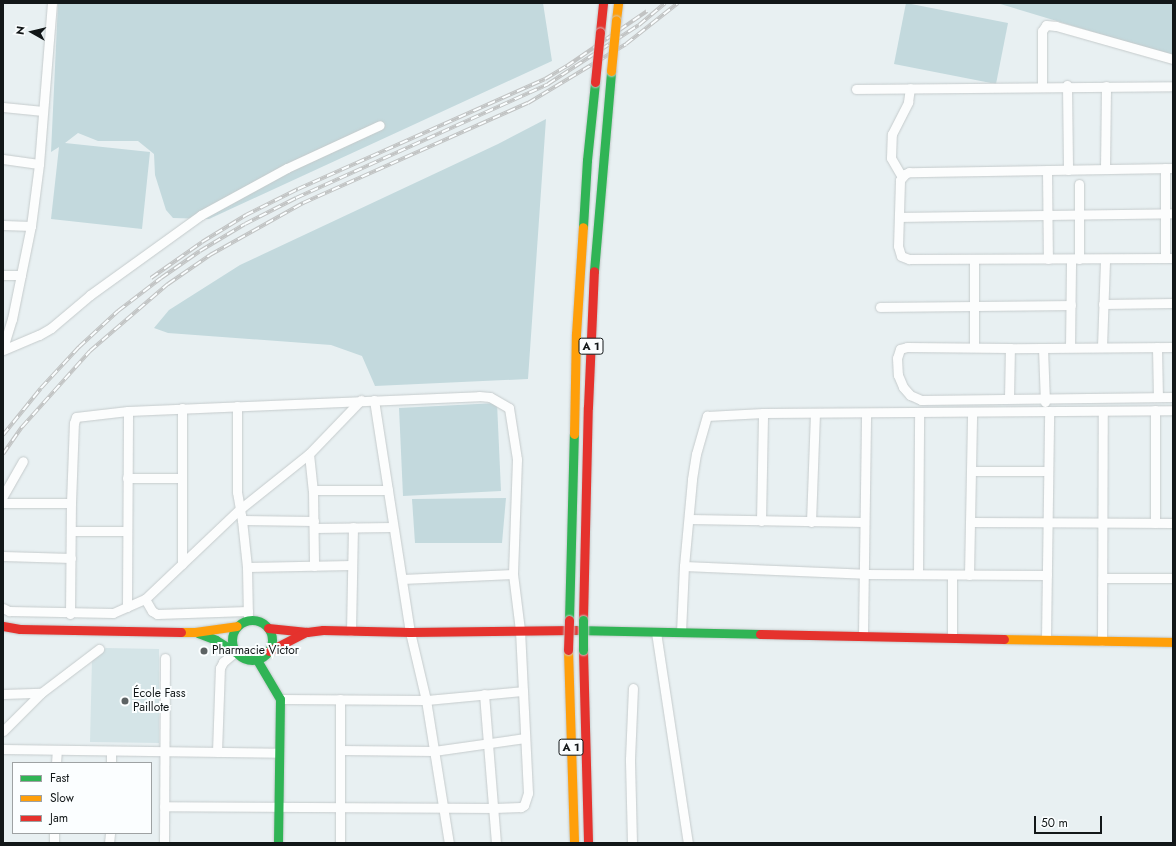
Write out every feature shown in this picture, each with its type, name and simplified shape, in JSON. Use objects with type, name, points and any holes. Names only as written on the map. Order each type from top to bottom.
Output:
[{"type":"main road","name":"A 1","points":[[574,843],[568,650],[576,334],[587,160],[603,3]]},
{"type":"main road","name":"A 1","points":[[588,843],[583,620],[588,406],[595,256],[618,3]]},
{"type":"main road","points":[[235,652],[232,638],[237,626],[248,616],[261,622],[268,628],[272,642],[269,651]]},
{"type":"main road","points":[[3,626],[20,629],[195,632],[237,626]]},
{"type":"main road","points":[[268,628],[307,632],[520,630],[863,635],[1173,642]]},
{"type":"main road","points":[[195,632],[216,640],[247,660],[257,660],[269,651],[307,632]]},
{"type":"main road","points":[[257,660],[280,699],[278,843]]},
{"type":"street","points":[[3,349],[12,319],[31,226],[39,164],[52,3]]},
{"type":"street","points":[[1042,86],[1042,31],[1046,25],[1056,26],[1173,59]]},
{"type":"street","points":[[856,89],[1042,86],[1173,86]]},
{"type":"street","points":[[1067,86],[1068,170]]},
{"type":"street","points":[[1105,169],[1106,86]]},
{"type":"street","points":[[902,177],[891,158],[891,140],[895,124],[908,102],[910,88]]},
{"type":"street","points":[[3,107],[43,112]]},
{"type":"street","points":[[3,349],[39,335],[51,328],[90,295],[201,215],[287,168],[380,125]]},
{"type":"street","points":[[3,159],[39,164]]},
{"type":"street","points":[[1169,168],[1169,258],[974,260],[904,258],[899,252],[900,185],[902,177],[909,172],[1068,170],[1169,168]]},
{"type":"street","points":[[1047,170],[1046,214],[1048,259]]},
{"type":"street","points":[[1070,348],[1071,305],[1080,214],[1079,184]]},
{"type":"street","points":[[900,217],[1169,213]]},
{"type":"street","points":[[3,225],[31,226]]},
{"type":"street","points":[[1102,347],[1105,259]]},
{"type":"street","points":[[974,260],[974,347]]},
{"type":"street","points":[[3,275],[21,275]]},
{"type":"street","points":[[1103,304],[1173,303]]},
{"type":"street","points":[[880,307],[1071,305]]},
{"type":"street","points":[[1173,347],[903,347],[896,358],[900,381],[910,394],[920,400],[1173,397]]},
{"type":"street","points":[[1157,347],[1158,397]]},
{"type":"street","points":[[1009,398],[1010,348]]},
{"type":"street","points":[[1043,348],[1047,411],[1048,471],[1046,639]]},
{"type":"street","points":[[70,614],[74,423],[76,417],[128,411],[182,408],[479,396],[490,397],[509,408],[517,459],[513,574],[520,630],[528,793],[524,804],[521,807],[494,808],[164,806]]},
{"type":"street","points":[[3,608],[9,611],[70,614],[113,613],[145,599],[240,509],[309,454],[361,400]]},
{"type":"street","points":[[374,400],[410,632],[426,700],[450,843]]},
{"type":"street","points":[[145,599],[152,611],[157,614],[248,616],[247,567],[242,520],[237,492],[238,406]]},
{"type":"street","points":[[182,408],[182,564]]},
{"type":"street","points":[[1102,640],[1103,410]]},
{"type":"street","points":[[1154,523],[1155,410]]},
{"type":"street","points":[[681,632],[688,520],[696,454],[707,416],[815,413],[1173,410]]},
{"type":"street","points":[[127,607],[128,411]]},
{"type":"street","points":[[918,574],[919,412]]},
{"type":"street","points":[[969,575],[972,412]]},
{"type":"street","points":[[811,522],[815,413]]},
{"type":"street","points":[[863,635],[866,413]]},
{"type":"street","points":[[761,521],[763,414]]},
{"type":"street","points":[[309,454],[313,490],[314,566]]},
{"type":"street","points":[[3,496],[23,461]]},
{"type":"street","points":[[971,470],[1048,471]]},
{"type":"street","points":[[127,478],[182,478]]},
{"type":"street","points":[[313,490],[388,490]]},
{"type":"street","points":[[3,503],[72,503]]},
{"type":"street","points":[[242,520],[352,527],[393,526]]},
{"type":"street","points":[[688,520],[864,522]]},
{"type":"street","points":[[970,522],[1103,524],[1173,523]]},
{"type":"street","points":[[351,631],[352,527]]},
{"type":"street","points":[[71,531],[127,531]]},
{"type":"street","points":[[3,556],[71,558]]},
{"type":"street","points":[[247,567],[352,565]]},
{"type":"street","points":[[684,566],[864,574],[1047,575]]},
{"type":"street","points":[[402,579],[513,574]]},
{"type":"street","points":[[952,575],[952,637]]},
{"type":"street","points":[[1103,578],[1173,578]]},
{"type":"street","points":[[656,632],[688,843]]},
{"type":"street","points":[[3,731],[41,693],[99,649]]},
{"type":"street","points":[[217,752],[220,668],[223,662],[235,652]]},
{"type":"street","points":[[164,843],[165,658]]},
{"type":"street","points":[[632,843],[630,759],[633,688]]},
{"type":"street","points":[[280,699],[426,700],[523,691]]},
{"type":"street","points":[[3,694],[41,693]]},
{"type":"street","points":[[484,694],[496,843]]},
{"type":"street","points":[[340,699],[340,843]]},
{"type":"street","points":[[340,750],[434,751],[525,738]]},
{"type":"street","points":[[3,749],[279,753]]},
{"type":"street","points":[[56,762],[57,750]]},
{"type":"street","points":[[111,750],[111,762]]},
{"type":"shaded area","points":[[58,3],[543,3],[552,61],[209,219],[173,218],[166,210],[155,175],[154,154],[138,141],[98,141],[78,133],[65,143],[150,152],[142,229],[51,219],[59,147],[51,152]]},
{"type":"shaded area","points":[[906,3],[1008,23],[996,84],[894,64]]},
{"type":"shaded area","points":[[997,3],[1173,3],[1173,56]]},
{"type":"shaded area","points":[[546,119],[528,379],[375,386],[362,356],[331,345],[168,333],[154,328],[169,310],[240,265],[498,144]]},
{"type":"shaded area","points":[[497,403],[501,491],[403,496],[399,408]]},
{"type":"shaded area","points":[[506,498],[502,543],[415,543],[412,499]]},
{"type":"shaded area","name":"École Fass Paillote","points":[[106,648],[159,649],[159,743],[90,742],[92,659]]},
{"type":"railway","points":[[3,435],[41,388],[79,347],[118,311],[161,278],[200,251],[245,224],[296,198],[548,84],[639,25],[665,3]]},
{"type":"railway","points":[[3,454],[22,427],[90,351],[168,284],[210,255],[303,203],[528,103],[626,44],[678,3]]},
{"type":"railway","points":[[151,278],[202,242],[246,215],[298,189],[545,79],[567,66],[647,11]]},
{"type":"traffic: fast","points":[[594,271],[611,71]]},
{"type":"traffic: fast","points":[[583,227],[587,160],[595,82]]},
{"type":"traffic: fast","points":[[569,620],[574,434]]},
{"type":"traffic: fast","points":[[248,620],[256,620],[263,623],[269,629],[272,640],[269,651],[263,657],[256,660],[248,660],[241,657],[235,651],[232,644],[232,636],[235,629],[241,623],[248,620]]},
{"type":"traffic: fast","points":[[583,620],[583,650]]},
{"type":"traffic: fast","points":[[575,630],[760,634]]},
{"type":"traffic: fast","points":[[198,633],[216,640],[235,652]]},
{"type":"traffic: fast","points":[[257,660],[280,699],[278,843]]},
{"type":"traffic: slow","points":[[616,20],[618,3]]},
{"type":"traffic: slow","points":[[611,71],[616,20]]},
{"type":"traffic: slow","points":[[574,434],[576,334],[583,227]]},
{"type":"traffic: slow","points":[[181,632],[195,632],[237,626]]},
{"type":"traffic: slow","points":[[1004,639],[1173,642]]},
{"type":"traffic: slow","points":[[568,650],[574,843]]},
{"type":"traffic: jam","points":[[600,32],[603,3]]},
{"type":"traffic: jam","points":[[595,82],[600,32]]},
{"type":"traffic: jam","points":[[583,620],[588,407],[594,271]]},
{"type":"traffic: jam","points":[[568,650],[569,620]]},
{"type":"traffic: jam","points":[[3,626],[20,629],[181,632]]},
{"type":"traffic: jam","points":[[268,628],[307,632],[323,630],[410,632],[575,630]]},
{"type":"traffic: jam","points":[[269,651],[306,632]]},
{"type":"traffic: jam","points":[[760,634],[1004,639]]},
{"type":"traffic: jam","points":[[583,650],[588,843]]},
{"type":"place","name":"Pharmacie Victor","points":[[204,651]]},
{"type":"place","name":"École Fass Paillote","points":[[125,701]]}]
